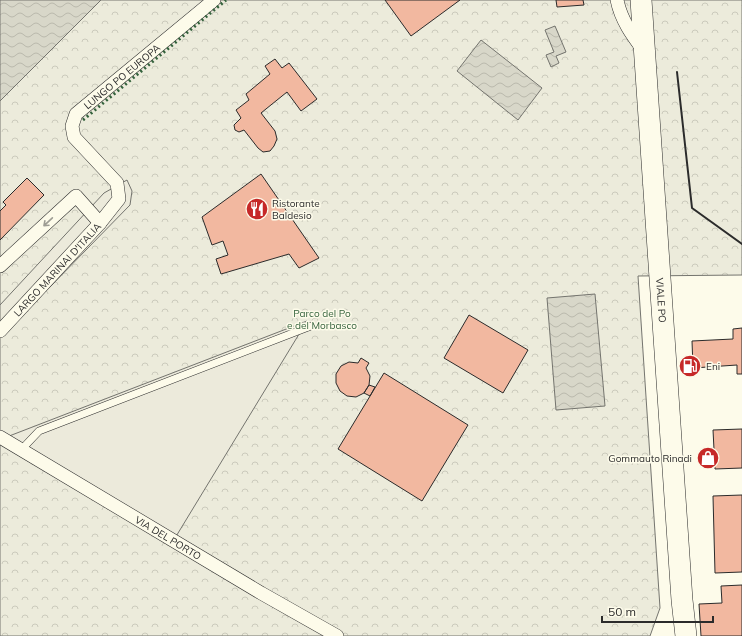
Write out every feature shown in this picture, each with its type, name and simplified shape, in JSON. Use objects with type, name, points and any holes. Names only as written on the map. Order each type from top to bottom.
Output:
[{"type":"main road","name":"VIALE PO","points":[[641,0],[682,600],[686,636]]},
{"type":"main road","points":[[673,636],[682,600]]},
{"type":"street","name":"LUNGO PO EUROPA","points":[[100,223],[119,199],[117,183],[74,137],[72,126],[76,114],[214,0]]},
{"type":"street","points":[[617,0],[620,13],[633,37],[644,51]]},
{"type":"street","name":"LARGO MARINAI D'ITALIA","points":[[0,266],[76,196],[100,223],[0,331]]},
{"type":"street","name":"VIA DEL PORTO","points":[[0,437],[261,593],[337,636]]},
{"type":"lane","points":[[21,450],[39,431],[311,326]]},
{"type":"green space","name":"Parco del Po e del Morbasco","points":[[0,0],[742,0],[742,275],[638,276],[660,608],[650,636],[0,636]]},
{"type":"shaded area","points":[[127,180],[132,191],[130,205],[0,338],[0,305],[104,193]]},
{"type":"shaded area","points":[[307,321],[172,543],[4,438]]},
{"type":"water","points":[[0,0],[101,0],[0,101]]},
{"type":"water","points":[[555,26],[566,52],[556,56],[559,63],[551,67],[546,55],[554,52],[545,30]]},
{"type":"water","points":[[481,40],[542,88],[518,120],[457,71]]},
{"type":"water","points":[[595,294],[605,406],[556,410],[547,298]]},
{"type":"building","points":[[385,0],[460,0],[411,36]]},
{"type":"building","points":[[556,0],[583,0],[584,5],[557,7]]},
{"type":"building","points":[[275,59],[282,68],[289,63],[317,99],[301,111],[287,92],[261,113],[275,131],[277,139],[270,151],[263,152],[244,130],[239,132],[235,130],[234,125],[241,118],[236,110],[249,100],[246,94],[270,74],[265,66]]},
{"type":"building","points":[[261,174],[319,258],[299,268],[289,254],[221,274],[216,259],[228,255],[223,241],[212,245],[202,217]]},
{"type":"building","points":[[27,178],[44,195],[0,240],[0,211],[6,205],[3,202]]},
{"type":"building","points":[[469,315],[528,350],[503,393],[444,358]]},
{"type":"building","points":[[742,328],[742,374],[737,374],[737,365],[693,368],[692,341],[733,339],[733,329]]},
{"type":"building","points":[[361,358],[369,363],[366,368],[370,376],[369,385],[364,393],[356,397],[347,396],[340,391],[336,383],[336,374],[341,366],[349,362],[358,363]]},
{"type":"building","points":[[384,373],[468,425],[422,501],[338,449]]},
{"type":"building","points":[[369,385],[375,387],[370,396],[364,393]]},
{"type":"building","points":[[742,429],[742,468],[715,469],[713,430]]},
{"type":"building","points":[[742,495],[742,572],[715,573],[713,496]]},
{"type":"building","points":[[742,585],[742,636],[701,636],[699,604],[722,603],[721,586]]},
{"type":"hedge","points":[[83,120],[226,0]]},
{"type":"wall","points":[[677,72],[692,208],[742,244]]},
{"type":"place","name":"Ristorante Baldesio","points":[[257,209]]},
{"type":"place","name":"Eni","points":[[690,366]]},
{"type":"place","name":"Gommauto Rinadi","points":[[708,458]]}]
